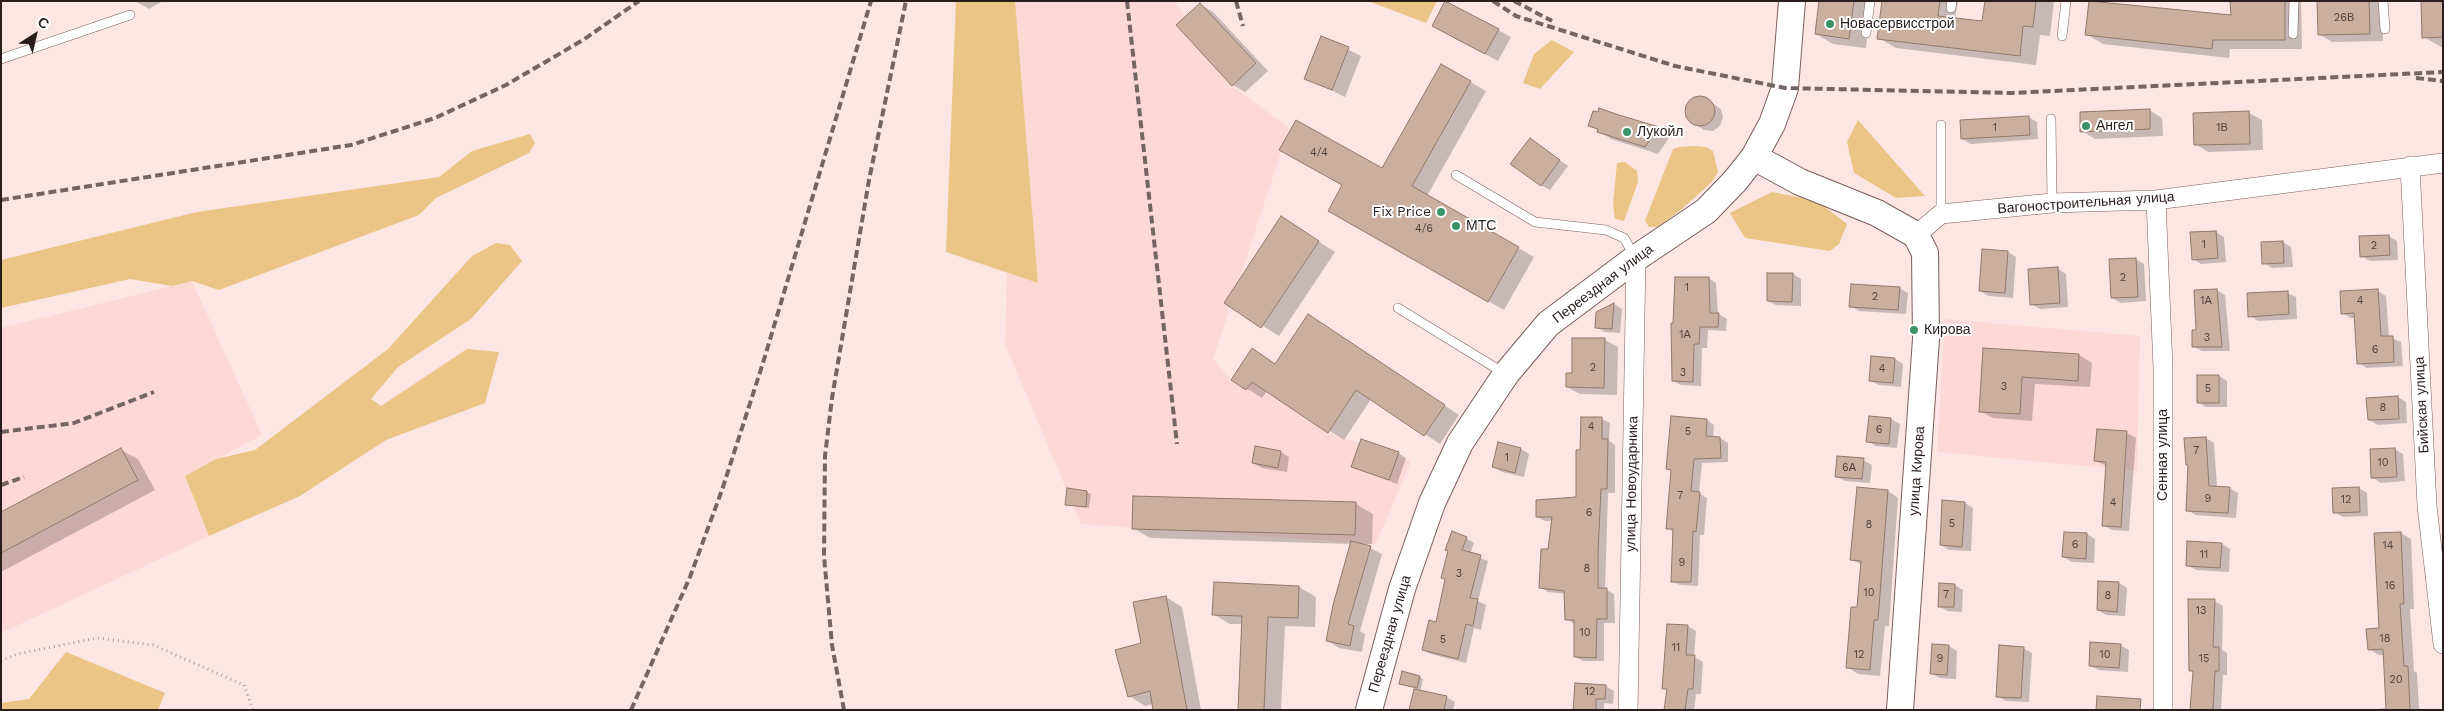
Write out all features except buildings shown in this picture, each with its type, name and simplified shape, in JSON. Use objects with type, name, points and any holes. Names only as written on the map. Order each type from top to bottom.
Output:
[{"type":"street","name":"Переездная улица","points":[[1368,710],[1402,588],[1432,503],[1460,443],[1506,374],[1548,324],[1636,258],[1706,211],[1735,181],[1754,157],[1772,124],[1785,88],[1792,1]]},
{"type":"street","points":[[1754,157],[1800,182],[1877,213],[1916,234],[1941,214]]},
{"type":"street","name":"Вагоностроительная улица","points":[[1941,214],[2052,203],[2156,200],[2443,163]]},
{"type":"street","name":"Бийская улица","points":[[2410,166],[2427,506],[2443,644]]},
{"type":"street","name":"Сенная улица","points":[[2156,200],[2163,368],[2163,710]]},
{"type":"street","name":"улица Кирова","points":[[1900,710],[1926,338],[1925,253],[1916,234]]},
{"type":"street","name":"улица Новоударника","points":[[1628,710],[1636,258]]},
{"type":"lane","points":[[1866,33],[1870,1]]},
{"type":"lane","points":[[2062,36],[2066,1]]},
{"type":"lane","points":[[2293,34],[2294,1]]},
{"type":"lane","points":[[2383,1],[2384,29]]},
{"type":"lane","points":[[1,59],[130,15]]},
{"type":"lane","points":[[2051,119],[2052,203]]},
{"type":"lane","points":[[1941,125],[1941,214]]},
{"type":"lane","points":[[1456,175],[1535,222],[1606,230],[1624,238],[1636,258]]},
{"type":"lane","points":[[1398,308],[1506,374]]},
{"type":"path","points":[[1,662],[17,654],[97,638],[153,645],[244,685],[254,710]]},
{"type":"shaded area","points":[[956,1],[1015,1],[1038,283],[946,252]]},
{"type":"shaded area","points":[[1015,1],[1174,1],[1185,17],[1176,25],[1232,86],[1289,128],[1213,359],[1231,380],[1246,390],[1252,382],[1328,433],[1411,461],[1376,544],[1081,524],[1005,344]]},
{"type":"shaded area","points":[[1368,1],[1437,1],[1426,23]]},
{"type":"shaded area","points":[[1552,40],[1574,52],[1540,89],[1523,83],[1534,54]]},
{"type":"shaded area","points":[[1858,120],[1925,196],[1896,198],[1854,173],[1847,142]]},
{"type":"shaded area","points":[[530,134],[535,143],[529,153],[436,198],[419,215],[219,290],[192,281],[172,286],[130,279],[1,308],[1,260],[197,212],[439,177],[472,151]]},
{"type":"shaded area","points":[[1695,146],[1706,147],[1713,151],[1718,172],[1712,182],[1683,208],[1658,227],[1649,227],[1645,221],[1673,149]]},
{"type":"shaded area","points":[[1625,162],[1637,171],[1638,182],[1624,221],[1615,219],[1613,204],[1617,163]]},
{"type":"shaded area","points":[[1772,192],[1817,201],[1847,224],[1839,244],[1830,251],[1745,238],[1730,213]]},
{"type":"shaded area","points":[[496,243],[510,245],[522,261],[471,319],[398,367],[371,399],[381,406],[467,349],[499,352],[485,403],[386,440],[300,496],[209,536],[185,476],[216,459],[255,450],[388,349],[472,256]]},
{"type":"shaded area","points":[[192,281],[262,435],[185,476],[209,536],[1,633],[1,328]]},
{"type":"shaded area","points":[[1945,319],[2140,336],[2137,471],[1937,452]]},
{"type":"shaded area","points":[[66,652],[165,693],[158,710],[1,710],[1,703],[29,699]]},
{"type":"railway","points":[[1,200],[351,145],[435,118],[506,85],[583,40],[639,1]]},
{"type":"railway","points":[[631,710],[690,577],[722,490],[763,363],[871,1]]},
{"type":"railway","points":[[844,710],[832,645],[824,556],[825,456],[832,398],[869,180],[906,1]]},
{"type":"railway","points":[[1127,1],[1177,444]]},
{"type":"railway","points":[[1236,1],[1243,26]]},
{"type":"railway","points":[[1493,1],[1516,16],[1675,66],[1785,88],[2012,93],[2443,72]]},
{"type":"railway","points":[[1514,1],[1552,21]]},
{"type":"railway","points":[[2416,78],[2443,81]]},
{"type":"railway","points":[[1,432],[74,423],[154,392]]},
{"type":"railway","points":[[1,485],[24,477]]},
{"type":"place","name":"Новасервисстрой","points":[[1830,24]]},
{"type":"place","name":"Ангел","points":[[2086,126]]},
{"type":"place","name":"Лукойл","points":[[1627,132]]},
{"type":"place","name":"Fix Price","points":[[1441,212]]},
{"type":"place","name":"МТС","points":[[1456,226]]},
{"type":"place","name":"Кирова","points":[[1914,330]]}]
